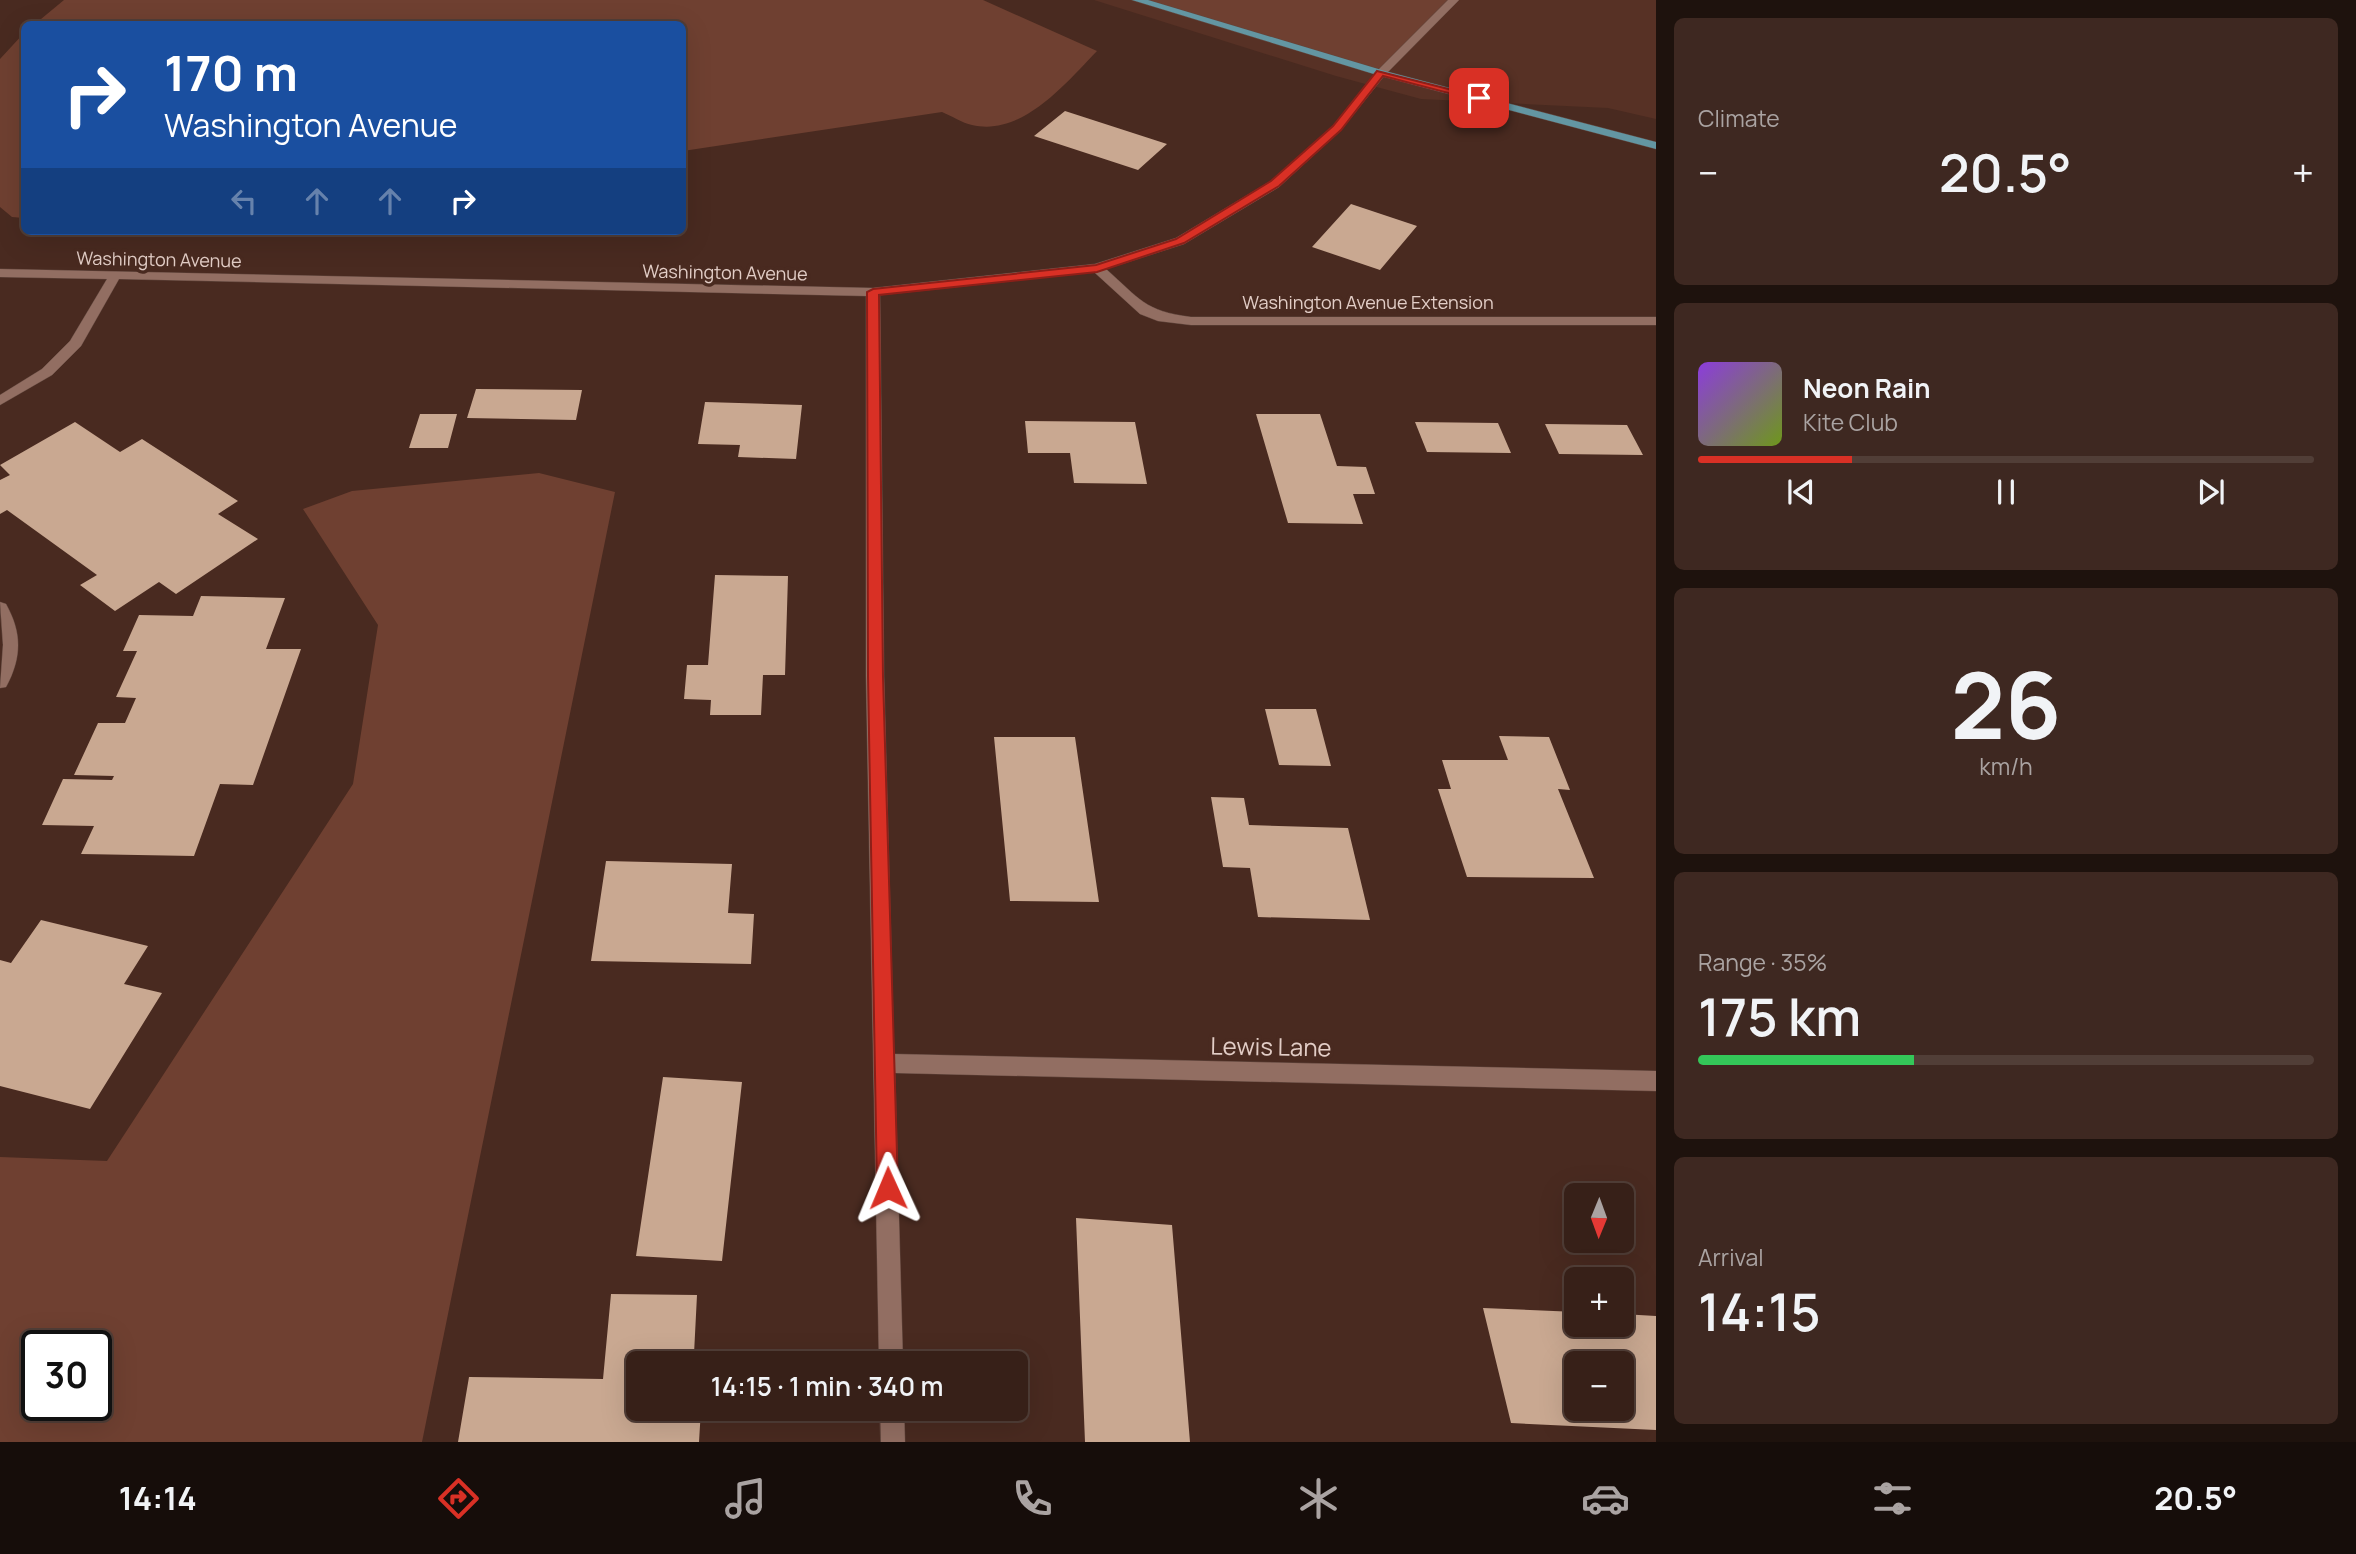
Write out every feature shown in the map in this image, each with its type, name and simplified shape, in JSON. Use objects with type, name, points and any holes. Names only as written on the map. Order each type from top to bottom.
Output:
[{"type":"main road","points":[[1137,0],[1381,73],[1656,145]]},
{"type":"street","name":"Washington Avenue","points":[[0,273],[873,292],[1097,268],[1180,241],[1275,184],[1337,128],[1381,73],[1454,0]]},
{"type":"street","name":"Washington Avenue Extension","points":[[1097,268],[1145,311],[1158,317],[1191,321],[1656,321]]},
{"type":"street","points":[[0,401],[47,372],[76,343],[115,276]]},
{"type":"street","points":[[873,292],[875,676],[891,1351]]},
{"type":"street","points":[[0,608],[13,631],[7,668],[0,682]]},
{"type":"street","name":"Lewis Lane","points":[[885,1063],[1656,1081]]},
{"type":"street","points":[[892,1421],[893,1442]]},
{"type":"shaded area","points":[[64,0],[983,0],[1097,51],[1042,105],[1008,123],[990,127],[972,125],[942,112],[686,151],[686,21],[39,21]]},
{"type":"shaded area","points":[[1094,0],[1656,0],[1656,119],[1608,108],[1421,99],[1336,76]]},
{"type":"shaded area","points":[[1137,0],[1454,0],[1381,73]]},
{"type":"shaded area","points":[[21,36],[21,218],[12,217],[0,207],[0,59]]},
{"type":"shaded area","points":[[539,473],[615,492],[422,1442],[0,1442],[0,1157],[107,1161],[353,784],[378,625],[303,509],[352,491]]},
{"type":"building","points":[[1065,111],[1167,144],[1138,170],[1034,136]]},
{"type":"building","points":[[1351,204],[1417,226],[1380,270],[1312,247]]},
{"type":"building","points":[[476,389],[582,390],[576,420],[467,418]]},
{"type":"building","points":[[705,402],[802,405],[796,459],[738,457],[740,445],[698,444]]},
{"type":"building","points":[[420,414],[457,414],[448,448],[409,448]]},
{"type":"building","points":[[1256,414],[1320,414],[1337,466],[1366,467],[1375,494],[1353,494],[1363,524],[1288,523]]},
{"type":"building","points":[[1025,421],[1135,422],[1147,484],[1074,483],[1070,453],[1028,453]]},
{"type":"building","points":[[75,422],[120,452],[142,439],[238,501],[218,514],[258,539],[176,594],[159,582],[115,611],[80,585],[97,575],[7,510],[0,514],[0,480],[10,475],[0,465]]},
{"type":"building","points":[[1415,422],[1498,423],[1511,453],[1427,452]]},
{"type":"building","points":[[1545,424],[1627,425],[1643,455],[1559,454]]},
{"type":"building","points":[[715,575],[788,576],[785,675],[763,675],[761,715],[710,715],[711,700],[684,699],[687,665],[708,665]]},
{"type":"building","points":[[201,596],[285,598],[266,649],[301,649],[253,785],[220,784],[194,856],[81,854],[94,826],[42,825],[63,779],[112,780],[114,776],[74,775],[98,723],[125,723],[136,698],[116,697],[137,651],[123,651],[139,615],[193,616]]},
{"type":"building","points":[[1265,709],[1316,709],[1331,766],[1279,765]]},
{"type":"building","points":[[1499,736],[1549,737],[1570,790],[1558,789],[1594,878],[1467,877],[1438,789],[1451,789],[1442,760],[1508,760]]},
{"type":"building","points":[[994,737],[1075,737],[1099,902],[1010,901]]},
{"type":"building","points":[[1211,797],[1244,798],[1249,825],[1348,828],[1370,920],[1258,917],[1250,868],[1223,867]]},
{"type":"building","points":[[606,861],[732,864],[728,913],[754,914],[751,964],[591,961]]},
{"type":"building","points":[[41,920],[148,946],[124,984],[162,993],[90,1109],[0,1086],[0,960],[11,963]]},
{"type":"building","points":[[663,1077],[742,1082],[722,1261],[636,1256]]},
{"type":"building","points":[[1076,1218],[1172,1225],[1190,1442],[1085,1442]]},
{"type":"building","points":[[611,1294],[697,1295],[694,1351],[626,1351],[626,1421],[700,1421],[699,1442],[458,1442],[469,1377],[603,1379]]},
{"type":"building","points":[[1483,1308],[1564,1311],[1564,1337],[1634,1337],[1634,1315],[1656,1316],[1656,1430],[1511,1423]]},
{"type":"route","points":[[888,1188],[875,676],[873,292],[1097,268],[1180,241],[1275,184],[1337,128],[1381,73],[1479,98]]}]
